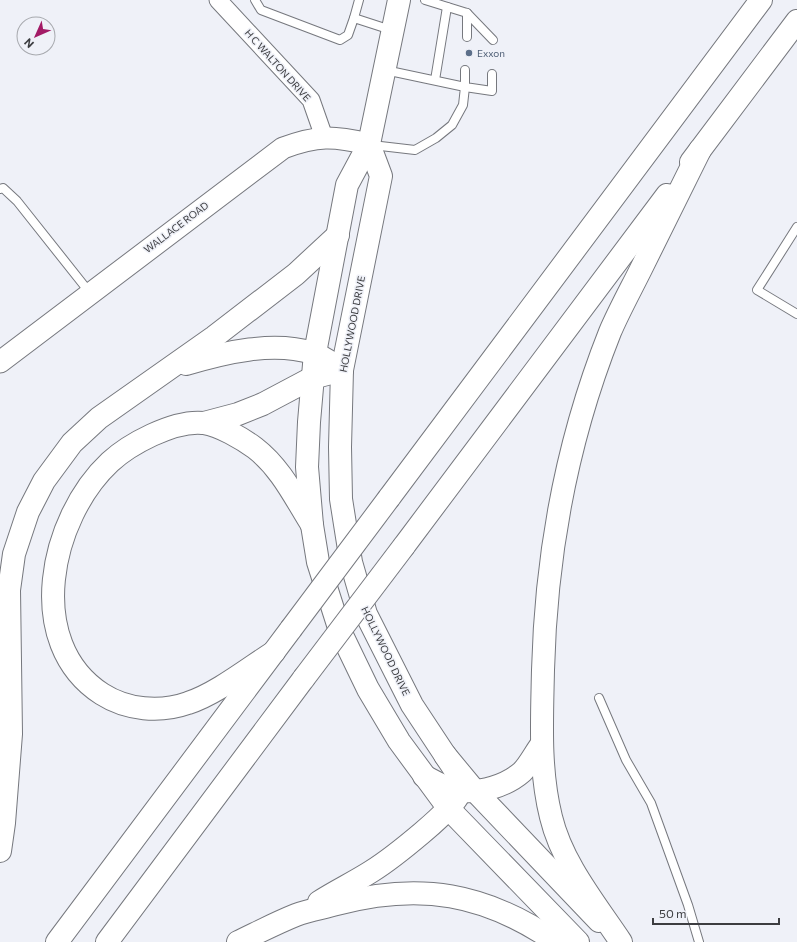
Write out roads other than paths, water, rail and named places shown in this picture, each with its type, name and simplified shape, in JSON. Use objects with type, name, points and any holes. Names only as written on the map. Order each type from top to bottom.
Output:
[{"type":"main road","points":[[399,0],[369,144],[347,185],[338,235],[324,297],[315,353],[312,378],[307,467],[312,525],[318,562],[340,630],[368,689],[399,741],[449,809],[578,942]]},
{"type":"main road","points":[[57,942],[761,0]]},
{"type":"main road","points":[[107,942],[797,21]]},
{"type":"main road","name":"HOLLYWOOD DRIVE","points":[[369,144],[381,176],[342,370],[340,447],[341,499],[351,562],[366,614],[412,705],[468,791]]},
{"type":"main road","points":[[620,942],[579,879],[562,847],[551,817],[541,745],[544,633],[550,564],[562,492],[580,417],[611,331],[700,150]]},
{"type":"main road","points":[[0,851],[4,823],[11,734],[9,590],[14,554],[28,512],[44,481],[72,443],[99,418],[136,390],[171,368],[296,274],[338,235]]},
{"type":"main road","points":[[171,368],[240,351],[284,348],[315,353],[342,370]]},
{"type":"main road","points":[[274,652],[222,685],[189,703],[161,710],[136,708],[110,700],[89,686],[73,667],[61,646],[55,617],[53,587],[57,555],[69,521],[89,486],[110,462],[136,443],[160,431],[182,425],[204,423],[238,414],[263,404],[312,378],[342,370]]},
{"type":"main road","points":[[204,423],[230,433],[255,448],[279,472],[312,525]]},
{"type":"main road","points":[[424,776],[447,788],[468,791],[495,788],[510,782],[523,772],[541,745]]},
{"type":"main road","points":[[238,942],[297,914],[372,871],[449,809],[468,791]]},
{"type":"main road","points":[[468,791],[620,942]]},
{"type":"main road","points":[[297,914],[366,897],[434,893],[474,901],[505,912],[556,942]]},
{"type":"street","name":"H C WALTON DRIVE","points":[[218,0],[312,100],[324,137]]},
{"type":"street","name":"WALLACE ROAD","points":[[0,362],[283,148],[303,141],[324,137],[340,138],[369,144]]},
{"type":"lane","points":[[255,0],[261,10],[340,40],[348,35],[359,0]]},
{"type":"lane","points":[[425,0],[467,13],[493,40]]},
{"type":"lane","points":[[435,80],[447,7]]},
{"type":"lane","points":[[467,13],[467,37]]},
{"type":"lane","points":[[354,18],[392,30]]},
{"type":"lane","points":[[384,70],[465,87],[492,91],[492,74]]},
{"type":"lane","points":[[369,144],[415,150],[436,138],[452,125],[463,105],[465,70]]},
{"type":"lane","points":[[0,188],[3,188],[18,201],[90,293]]},
{"type":"lane","points":[[797,227],[756,290],[797,314]]},
{"type":"lane","points":[[599,698],[626,760],[651,803],[688,905],[699,942]]},
{"type":"place","name":"Exxon","points":[[469,53]]}]
